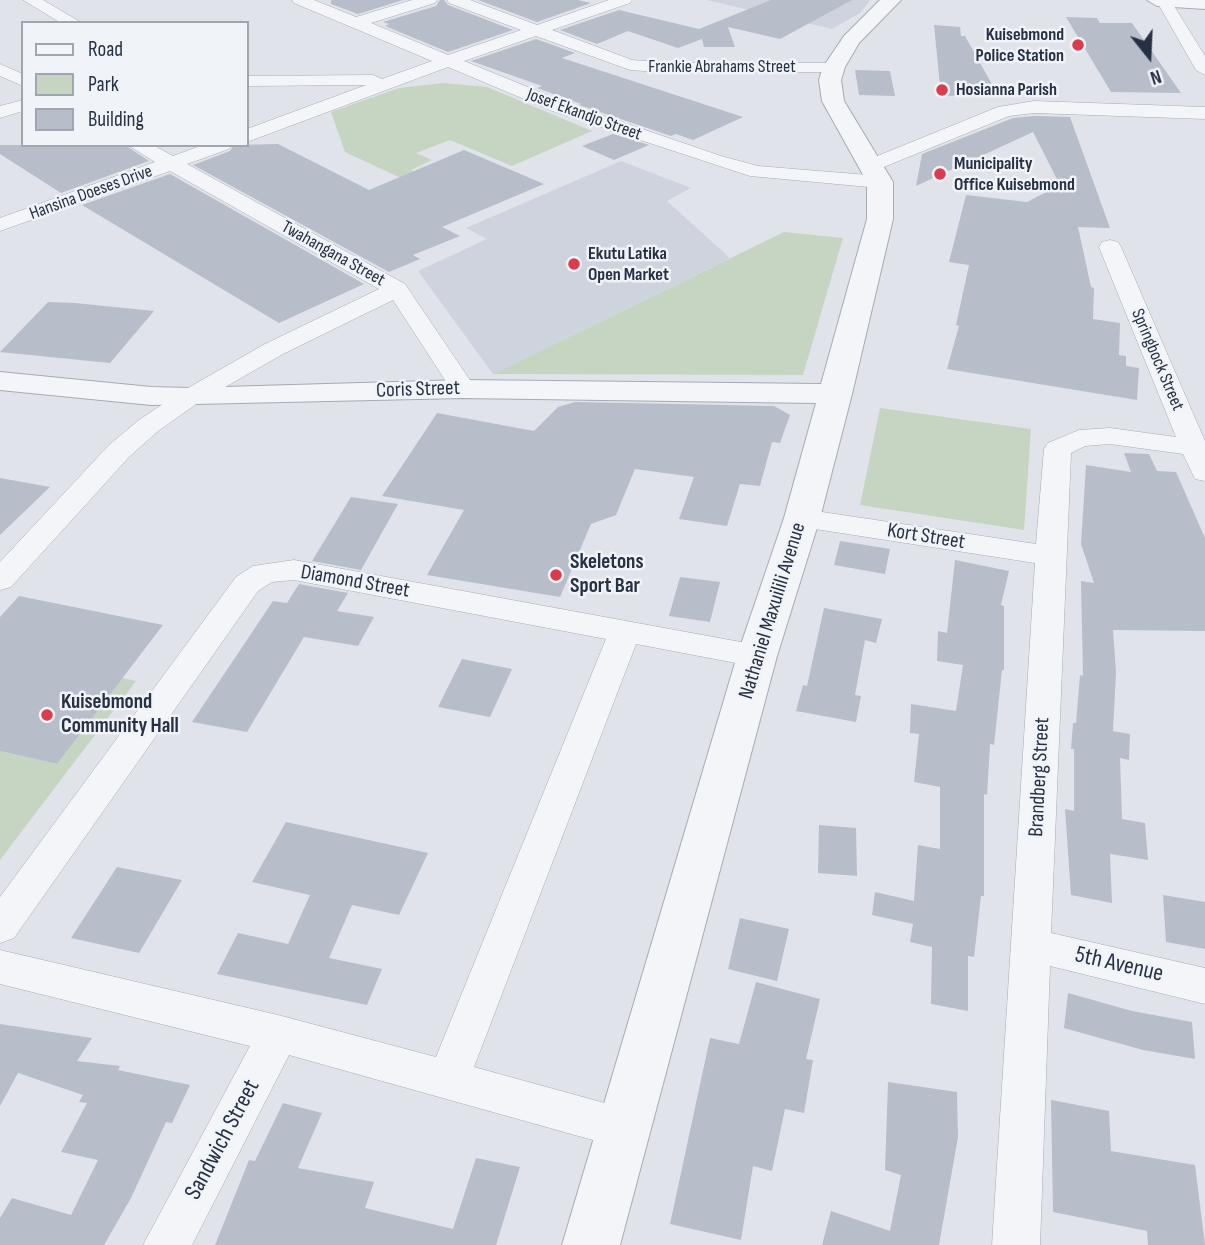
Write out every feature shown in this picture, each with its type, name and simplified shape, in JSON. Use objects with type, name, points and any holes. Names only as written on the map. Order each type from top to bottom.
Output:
[{"type":"street","points":[[31,0],[70,21]]},
{"type":"street","name":"Josef Ekandjo Street","points":[[300,0],[562,108],[714,160],[757,172],[876,174]]},
{"type":"street","points":[[355,23],[429,0]]},
{"type":"street","name":"Frankie Abrahams Street","points":[[455,0],[630,65],[672,68],[834,67]]},
{"type":"street","points":[[248,136],[445,62],[624,0]]},
{"type":"street","points":[[1157,0],[1205,4]]},
{"type":"street","points":[[1163,1],[1205,70]]},
{"type":"street","points":[[888,3],[851,40],[834,67],[830,80],[833,101],[876,174],[1005,111],[1034,107],[1205,113]]},
{"type":"street","points":[[0,69],[21,80]]},
{"type":"street","points":[[248,81],[398,79]]},
{"type":"street","points":[[0,113],[21,106]]},
{"type":"street","name":"Twahangana Street","points":[[141,147],[397,289]]},
{"type":"street","name":"Hansina Doeses Drive","points":[[0,225],[217,147]]},
{"type":"street","name":"Nathaniel Maxuilili Avenue","points":[[591,1245],[757,656],[802,518],[836,394],[880,219],[876,174]]},
{"type":"street","name":"Springbock Street","points":[[1110,247],[1199,460]]},
{"type":"street","points":[[397,289],[463,389]]},
{"type":"street","name":"Twahangana Street","points":[[0,580],[119,451],[148,426],[190,397],[274,349],[397,289]]},
{"type":"street","name":"Coris Street","points":[[0,381],[151,396],[190,397],[463,389],[836,394]]},
{"type":"street","name":"Brandberg Street","points":[[1016,1245],[1033,945],[1050,556],[1058,449],[1079,438],[1110,436],[1199,460]]},
{"type":"street","name":"Kort Street","points":[[802,518],[1050,556]]},
{"type":"street","name":"Diamond Street","points":[[0,927],[247,584],[264,573],[295,570],[757,656]]},
{"type":"street","points":[[448,1080],[625,631]]},
{"type":"street","name":"5th Avenue","points":[[1033,945],[1205,986]]},
{"type":"street","points":[[0,967],[278,1034],[625,1128]]},
{"type":"street","name":"Sandwich Street","points":[[167,1245],[278,1034]]},
{"type":"shaded area","points":[[706,0],[869,2],[860,13],[832,29]]},
{"type":"shaded area","name":"Ekutu Latika Open Market","points":[[621,161],[691,188],[667,201],[730,258],[493,374],[418,271],[487,239],[466,228]]},
{"type":"green space","points":[[443,83],[487,87],[592,131],[512,166],[450,140],[416,153],[432,160],[411,170],[436,181],[420,187],[345,152],[331,112],[399,88]]},
{"type":"green space","points":[[784,232],[843,238],[803,375],[493,374]]},
{"type":"green space","points":[[880,408],[1031,429],[1024,530],[860,505]]},
{"type":"green space","points":[[122,678],[136,681],[0,860],[0,751],[57,764]]},
{"type":"building","points":[[331,0],[403,0],[358,14],[331,4]]},
{"type":"building","points":[[440,0],[513,30],[448,52],[385,26],[389,24],[383,22],[436,6]]},
{"type":"building","points":[[478,0],[578,0],[591,3],[537,22]]},
{"type":"building","points":[[771,0],[852,0],[780,39],[728,27],[735,47],[704,47],[702,39],[678,48],[628,31],[597,44],[560,30],[619,10],[699,29]]},
{"type":"building","points":[[1066,17],[1097,18],[1100,23],[1132,23],[1181,93],[1111,92]]},
{"type":"building","points":[[934,25],[960,27],[961,36],[965,36],[998,95],[941,96]]},
{"type":"building","points":[[536,39],[575,53],[562,58],[743,117],[693,140],[676,134],[671,136],[579,105],[581,104],[537,88],[542,86],[471,61]]},
{"type":"building","points":[[855,70],[890,71],[895,96],[859,95]]},
{"type":"building","points":[[1070,117],[1110,228],[1078,227],[1091,287],[1094,288],[1093,319],[1120,323],[1119,355],[1126,356],[1126,366],[1139,368],[1137,400],[947,369],[959,326],[956,325],[969,265],[949,262],[966,195],[1027,202],[1060,185],[1033,132],[916,186],[922,154],[1013,118]]},
{"type":"building","points":[[613,134],[649,145],[614,160],[582,146]]},
{"type":"building","points":[[278,144],[369,190],[464,150],[544,184],[442,227],[460,236],[413,255],[420,259],[389,272],[193,165],[230,151],[233,147],[248,147],[248,145]]},
{"type":"building","points":[[0,145],[128,147],[149,161],[61,193],[0,154]]},
{"type":"building","points":[[170,174],[364,284],[279,323],[82,205]]},
{"type":"building","points":[[48,302],[154,311],[110,363],[0,352]]},
{"type":"building","points":[[575,402],[774,406],[790,415],[780,443],[772,442],[760,486],[740,484],[727,526],[679,519],[694,477],[635,469],[616,515],[591,524],[560,597],[427,575],[464,510],[382,496],[437,413],[534,431],[558,407]]},
{"type":"building","points":[[1124,453],[1149,454],[1157,471],[1176,472],[1205,538],[1205,631],[1113,630],[1116,672],[1113,731],[1130,734],[1129,760],[1120,758],[1122,819],[1145,823],[1148,860],[1110,854],[1112,903],[1071,895],[1065,809],[1074,811],[1074,749],[1071,749],[1080,675],[1083,676],[1081,581],[1094,583],[1081,544],[1086,465],[1131,472]]},
{"type":"building","points":[[0,478],[50,487],[0,535]]},
{"type":"building","points":[[351,497],[398,504],[361,570],[312,561]]},
{"type":"building","points":[[840,541],[890,549],[885,574],[834,565]]},
{"type":"building","points":[[955,560],[1009,571],[1001,605],[1004,606],[1004,670],[994,745],[990,744],[987,795],[984,794],[984,896],[981,896],[974,957],[968,956],[968,1011],[931,1004],[932,947],[910,942],[913,924],[872,915],[875,892],[914,901],[918,845],[940,849],[940,787],[914,782],[919,734],[910,733],[911,704],[956,711],[963,665],[937,661],[938,631],[947,633]]},
{"type":"building","points":[[680,577],[720,582],[710,622],[669,616]]},
{"type":"building","points":[[299,584],[348,593],[337,611],[374,617],[358,646],[304,637],[247,732],[192,722],[273,601],[287,603]]},
{"type":"building","name":"Kuisebmond Community Hall","points":[[19,596],[163,625],[57,764],[0,751],[0,617]]},
{"type":"building","points":[[824,608],[882,619],[876,643],[865,640],[855,695],[861,696],[856,722],[796,711],[803,685],[807,686]]},
{"type":"building","points":[[462,659],[512,669],[490,717],[438,707]]},
{"type":"building","points":[[286,822],[428,853],[399,915],[352,905],[329,958],[382,969],[367,1005],[217,974],[238,933],[288,944],[310,895],[252,882]]},
{"type":"building","points":[[819,825],[856,828],[857,876],[818,873]]},
{"type":"building","points":[[117,867],[182,880],[139,953],[71,938]]},
{"type":"building","points":[[1163,895],[1205,902],[1205,949],[1166,942]]},
{"type":"building","points":[[740,918],[789,929],[777,981],[728,969]]},
{"type":"building","points":[[756,982],[820,999],[806,1059],[813,1060],[804,1113],[785,1109],[772,1171],[753,1166],[741,1240],[670,1224],[710,1038],[739,1044]]},
{"type":"building","points":[[1068,993],[1132,1011],[1192,1022],[1195,1059],[1143,1050],[1064,1028]]},
{"type":"building","points":[[0,1024],[92,1038],[77,1061],[120,1066],[118,1070],[190,1085],[172,1123],[166,1122],[131,1198],[104,1245],[0,1245],[0,1218],[12,1198],[71,1215],[98,1160],[61,1152],[87,1103],[79,1102],[83,1095],[18,1073],[0,1106]]},
{"type":"building","points":[[888,1082],[957,1092],[958,1137],[939,1245],[822,1245],[831,1211],[890,1231],[901,1175],[885,1170]]},
{"type":"building","points":[[1051,1100],[1109,1111],[1111,1151],[1195,1165],[1205,1245],[1148,1245],[1147,1231],[1053,1212]]},
{"type":"building","points":[[283,1103],[322,1113],[298,1168],[374,1182],[365,1208],[453,1229],[476,1158],[520,1167],[496,1245],[215,1245],[249,1160],[255,1161]]},
{"type":"place","name":"Kuisebmond Police Station","points":[[1078,45]]},
{"type":"place","name":"Hosianna Parish","points":[[942,90]]},
{"type":"place","name":"Municipality Office Kuisebmond","points":[[940,174]]},
{"type":"place","name":"Ekutu Latika Open Market","points":[[574,264]]},
{"type":"place","name":"Skeletons Sport Bar","points":[[556,575]]},
{"type":"place","name":"Kuisebmond Community Hall","points":[[47,715]]}]
